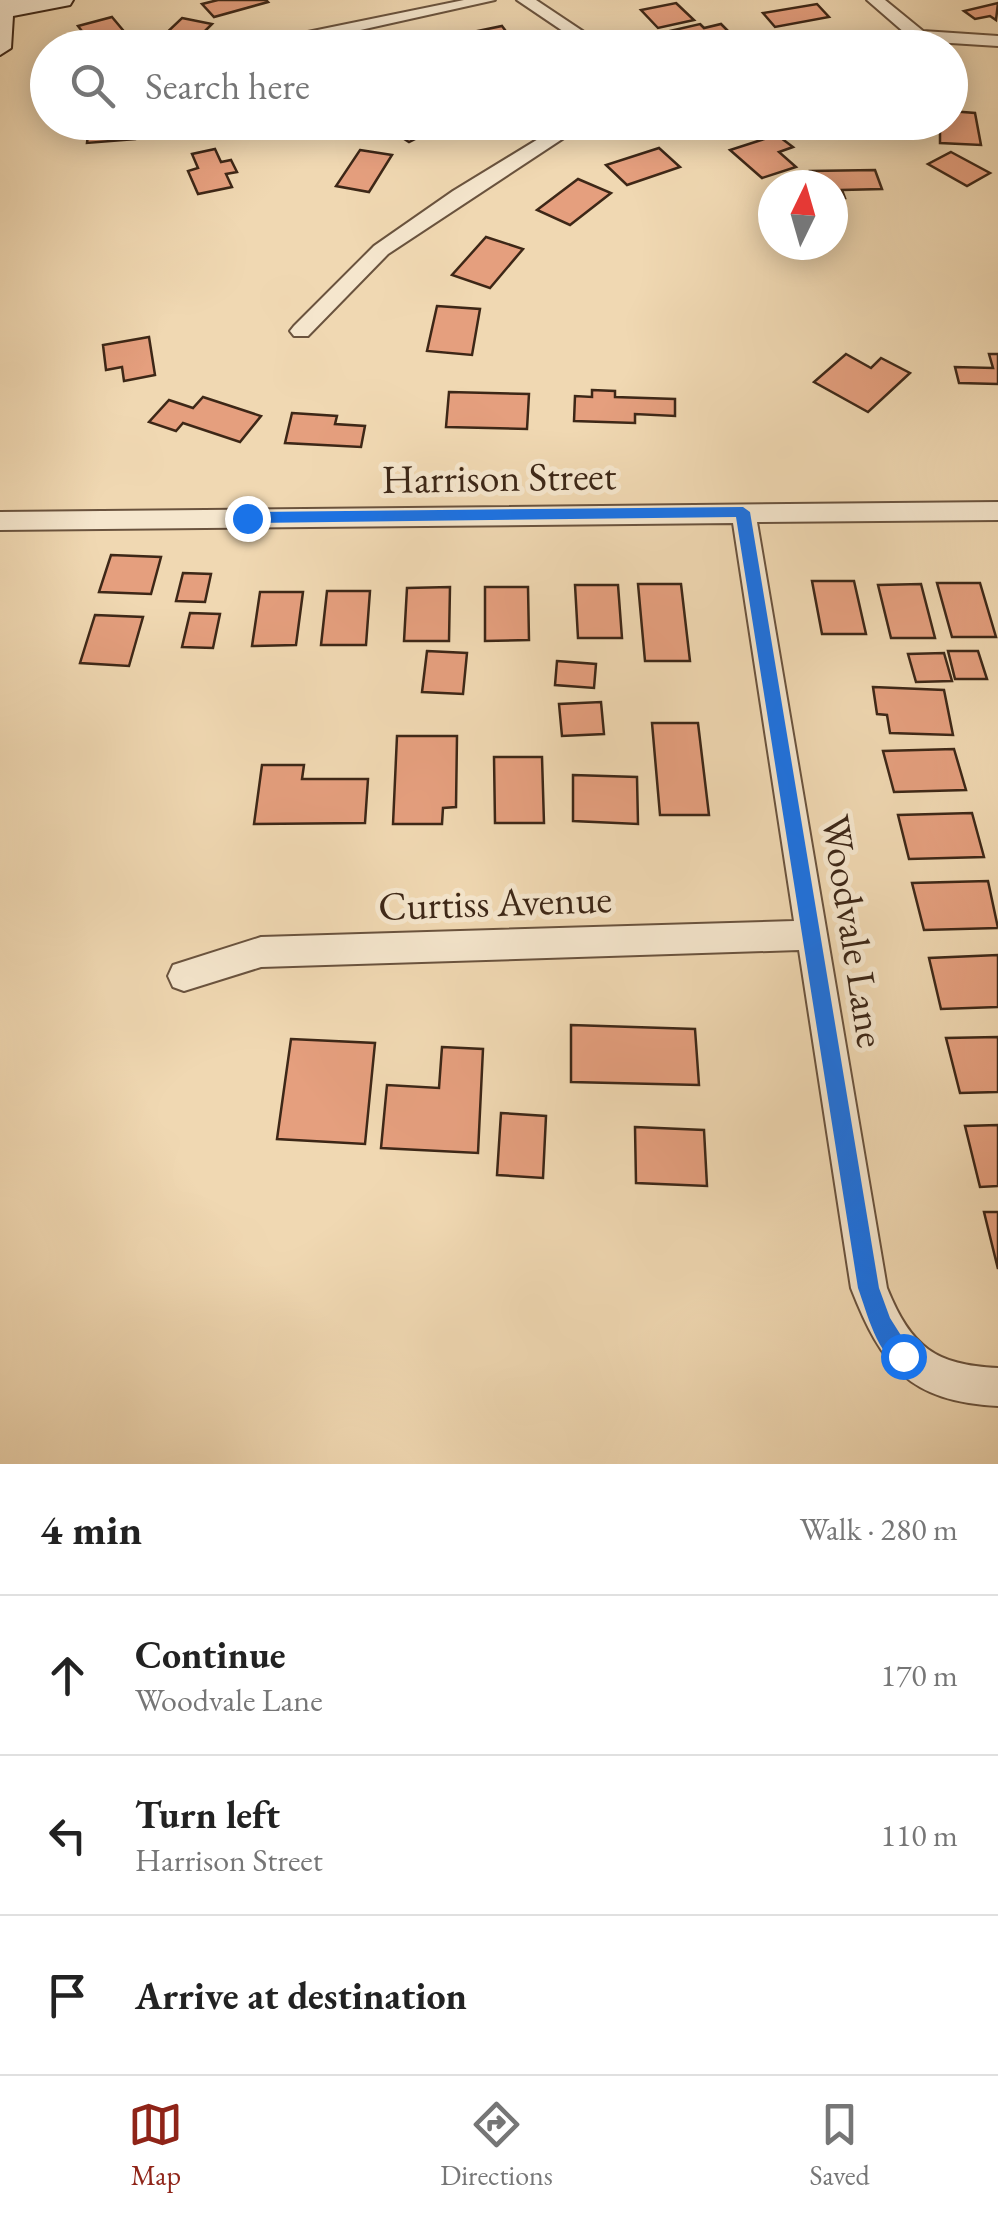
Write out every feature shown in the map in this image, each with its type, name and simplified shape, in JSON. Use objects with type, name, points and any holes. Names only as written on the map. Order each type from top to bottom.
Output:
[{"type":"main road","points":[[0,48],[1,8],[62,0]]},
{"type":"street","points":[[341,30],[487,0]]},
{"type":"street","points":[[525,0],[572,30]]},
{"type":"street","points":[[876,0],[911,30]]},
{"type":"street","points":[[968,40],[998,42]]},
{"type":"street","points":[[301,331],[381,250],[460,195],[550,140]]},
{"type":"street","name":"Woodvale Lane","points":[[743,512],[869,1288],[882,1324],[903,1356],[935,1379],[966,1387],[998,1388]]},
{"type":"street","name":"Harrison Street","points":[[0,520],[998,512]]},
{"type":"street","name":"Curtiss Avenue","points":[[184,976],[261,952],[812,935]]},
{"type":"building","points":[[218,0],[268,2],[214,17],[202,4]]},
{"type":"building","points":[[676,3],[694,20],[658,28],[641,10]]},
{"type":"building","points":[[998,3],[996,20],[990,16],[975,19],[964,11]]},
{"type":"building","points":[[817,4],[829,17],[775,27],[763,13]]},
{"type":"building","points":[[112,17],[123,30],[81,30],[78,26]]},
{"type":"building","points":[[182,18],[212,24],[206,30],[169,30]]},
{"type":"building","points":[[721,24],[727,30],[674,30]]},
{"type":"building","points":[[968,112],[975,113],[981,145],[940,143],[968,140]]},
{"type":"building","points":[[761,140],[784,140],[793,147],[779,152],[796,167],[758,170],[758,174],[730,150]]},
{"type":"building","points":[[659,148],[680,167],[627,185],[606,165]]},
{"type":"building","points":[[215,149],[221,162],[231,160],[237,172],[226,174],[232,187],[198,194],[188,171],[198,168],[192,154]]},
{"type":"building","points":[[360,150],[392,155],[369,192],[336,186]]},
{"type":"building","points":[[951,152],[990,173],[967,186],[928,164]]},
{"type":"building","points":[[848,170],[875,170],[882,189],[848,190]]},
{"type":"building","points":[[578,179],[611,193],[570,225],[537,210]]},
{"type":"building","points":[[486,237],[523,249],[490,288],[452,275]]},
{"type":"building","points":[[437,306],[480,309],[472,355],[427,351]]},
{"type":"building","points":[[149,337],[155,375],[124,381],[122,367],[106,370],[103,345]]},
{"type":"building","points":[[846,354],[871,368],[881,358],[910,373],[868,412],[814,382]]},
{"type":"building","points":[[989,354],[998,354],[998,384],[959,383],[955,367],[993,368]]},
{"type":"building","points":[[592,390],[615,391],[615,397],[675,399],[675,416],[635,414],[635,423],[574,421],[575,396],[592,397]]},
{"type":"building","points":[[449,392],[529,394],[527,429],[446,427]]},
{"type":"building","points":[[203,397],[261,416],[240,442],[183,423],[176,431],[149,422],[169,400],[193,408]]},
{"type":"building","points":[[292,413],[337,416],[335,424],[365,426],[361,447],[285,443]]},
{"type":"building","points":[[111,555],[161,557],[151,594],[99,592]]},
{"type":"building","points":[[183,573],[211,574],[205,602],[176,601]]},
{"type":"building","points":[[812,581],[854,581],[866,634],[822,634]]},
{"type":"building","points":[[937,583],[980,583],[996,637],[952,637]]},
{"type":"building","points":[[638,584],[681,584],[690,661],[645,661]]},
{"type":"building","points":[[921,584],[935,638],[891,638],[878,585]]},
{"type":"building","points":[[575,585],[618,585],[622,638],[578,638]]},
{"type":"building","points":[[450,587],[449,641],[404,641],[407,588]]},
{"type":"building","points":[[485,587],[528,587],[529,640],[485,641]]},
{"type":"building","points":[[327,591],[370,591],[366,645],[321,645]]},
{"type":"building","points":[[260,592],[303,592],[296,645],[252,646]]},
{"type":"building","points":[[190,613],[220,614],[213,648],[182,647]]},
{"type":"building","points":[[95,615],[143,617],[129,666],[80,663]]},
{"type":"building","points":[[427,651],[467,653],[463,694],[422,692]]},
{"type":"building","points":[[948,651],[978,651],[987,679],[955,679]]},
{"type":"building","points":[[944,653],[952,681],[916,682],[908,654]]},
{"type":"building","points":[[557,661],[596,664],[594,688],[555,685]]},
{"type":"building","points":[[873,687],[944,690],[953,735],[890,733],[887,715],[877,714]]},
{"type":"building","points":[[601,702],[604,734],[562,736],[559,704]]},
{"type":"building","points":[[652,723],[698,723],[709,815],[660,815]]},
{"type":"building","points":[[397,736],[457,736],[456,807],[443,808],[442,824],[393,824]]},
{"type":"building","points":[[954,749],[966,790],[894,792],[883,751]]},
{"type":"building","points":[[494,757],[542,757],[544,823],[495,823]]},
{"type":"building","points":[[262,765],[304,765],[302,779],[368,779],[365,823],[254,824]]},
{"type":"building","points":[[573,775],[637,777],[638,824],[573,821]]},
{"type":"building","points":[[972,813],[984,857],[909,859],[898,815]]},
{"type":"building","points":[[988,881],[998,928],[924,930],[912,883]]},
{"type":"building","points":[[998,955],[998,1007],[941,1009],[929,958]]},
{"type":"building","points":[[571,1025],[695,1029],[699,1085],[571,1082]]},
{"type":"building","points":[[998,1037],[998,1092],[960,1093],[946,1038]]},
{"type":"building","points":[[291,1039],[375,1043],[365,1144],[277,1139]]},
{"type":"building","points":[[442,1047],[483,1049],[478,1153],[381,1148],[387,1085],[439,1088]]},
{"type":"building","points":[[501,1113],[546,1116],[543,1178],[497,1175]]},
{"type":"building","points":[[998,1125],[998,1186],[980,1187],[965,1126]]},
{"type":"building","points":[[635,1127],[704,1130],[707,1186],[636,1183]]},
{"type":"building","points":[[984,1212],[998,1212],[998,1269]]},
{"type":"route","points":[[247,518],[743,512],[869,1288],[882,1324],[903,1356]]}]
